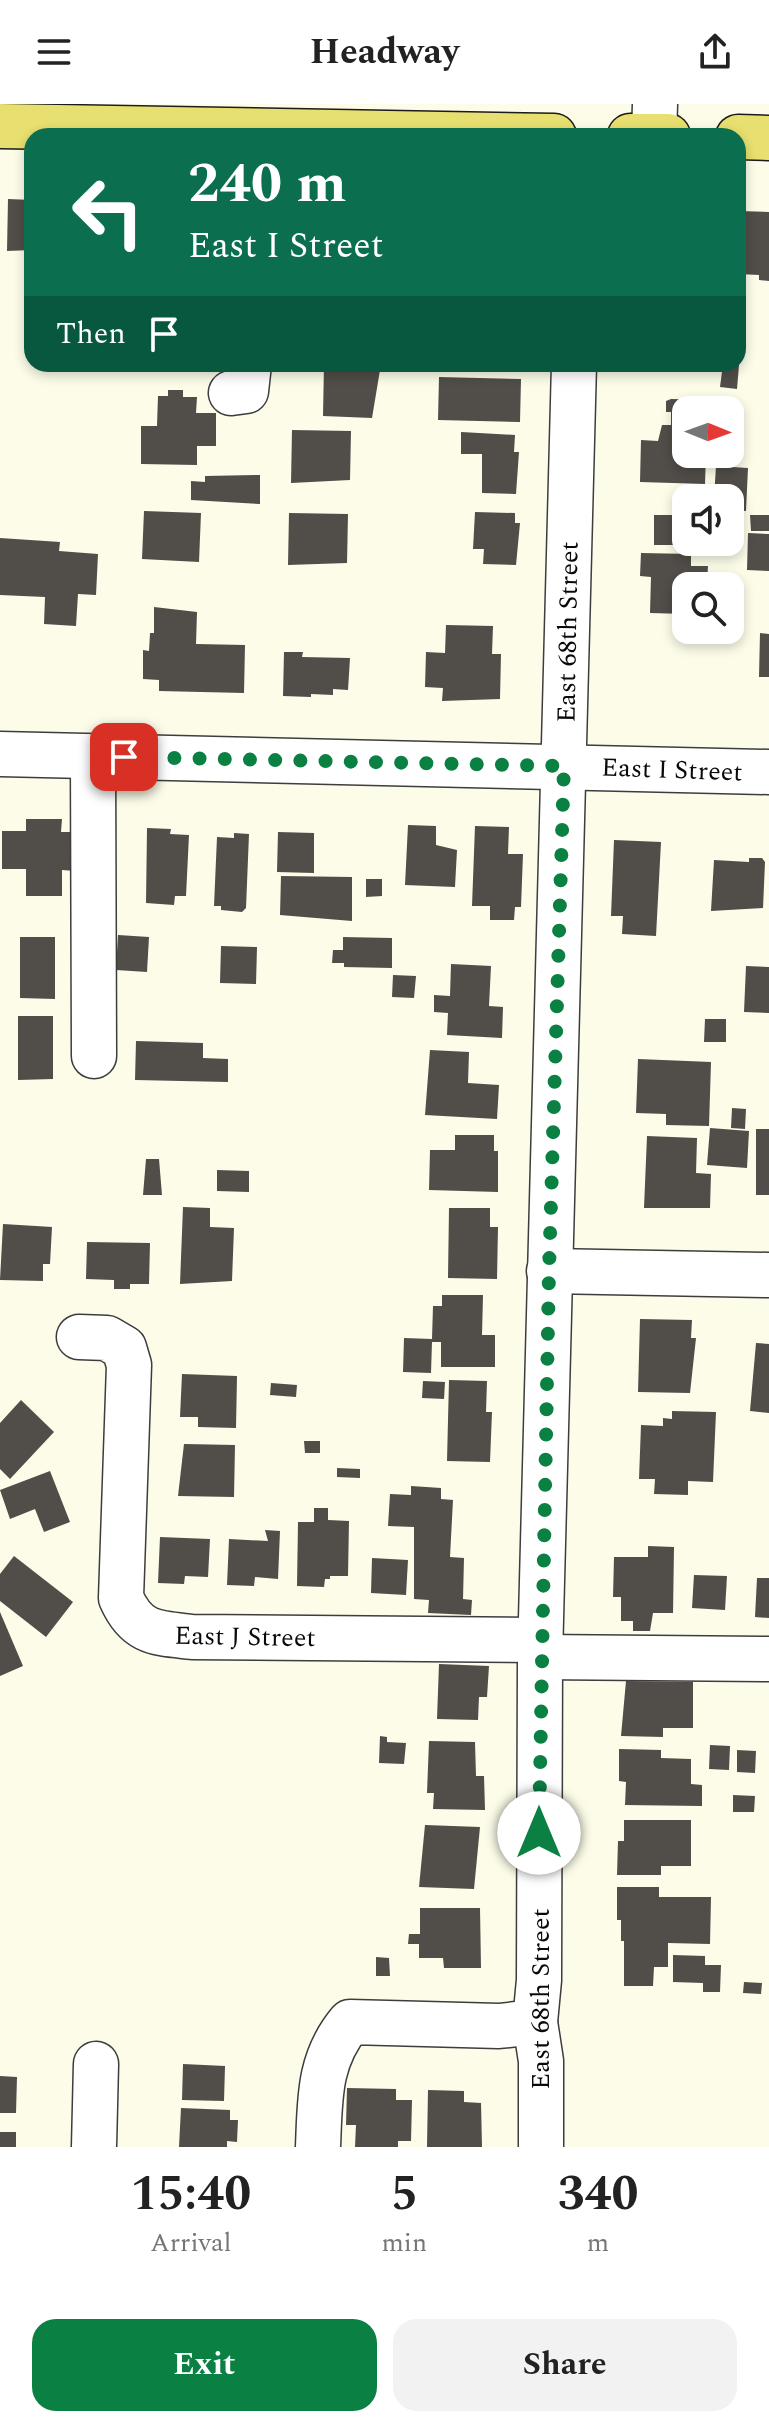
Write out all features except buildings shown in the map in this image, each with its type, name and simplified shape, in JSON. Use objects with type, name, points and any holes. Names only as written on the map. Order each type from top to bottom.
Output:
[{"type":"main road","points":[[0,126],[274,125],[350,128]]},
{"type":"main road","points":[[746,137],[769,138]]},
{"type":"street","points":[[654,128],[655,104]]},
{"type":"street","name":"East 68th Street","points":[[541,2147],[541,2061],[535,2022],[539,1980],[541,1648],[574,372]]},
{"type":"street","name":"East I Street","points":[[0,754],[769,772]]},
{"type":"street","points":[[93,757],[94,1056]]},
{"type":"street","points":[[549,1271],[769,1275]]},
{"type":"street","name":"East J Street","points":[[79,1337],[107,1338],[124,1348],[129,1365],[121,1598],[130,1617],[158,1634],[769,1659]]},
{"type":"street","points":[[318,2147],[324,2064],[335,2040],[350,2022],[499,2026],[535,2022]]},
{"type":"street","points":[[94,2147],[96,2064]]},
{"type":"route","points":[[124,757],[564,766],[549,1271],[539,1833]]}]
